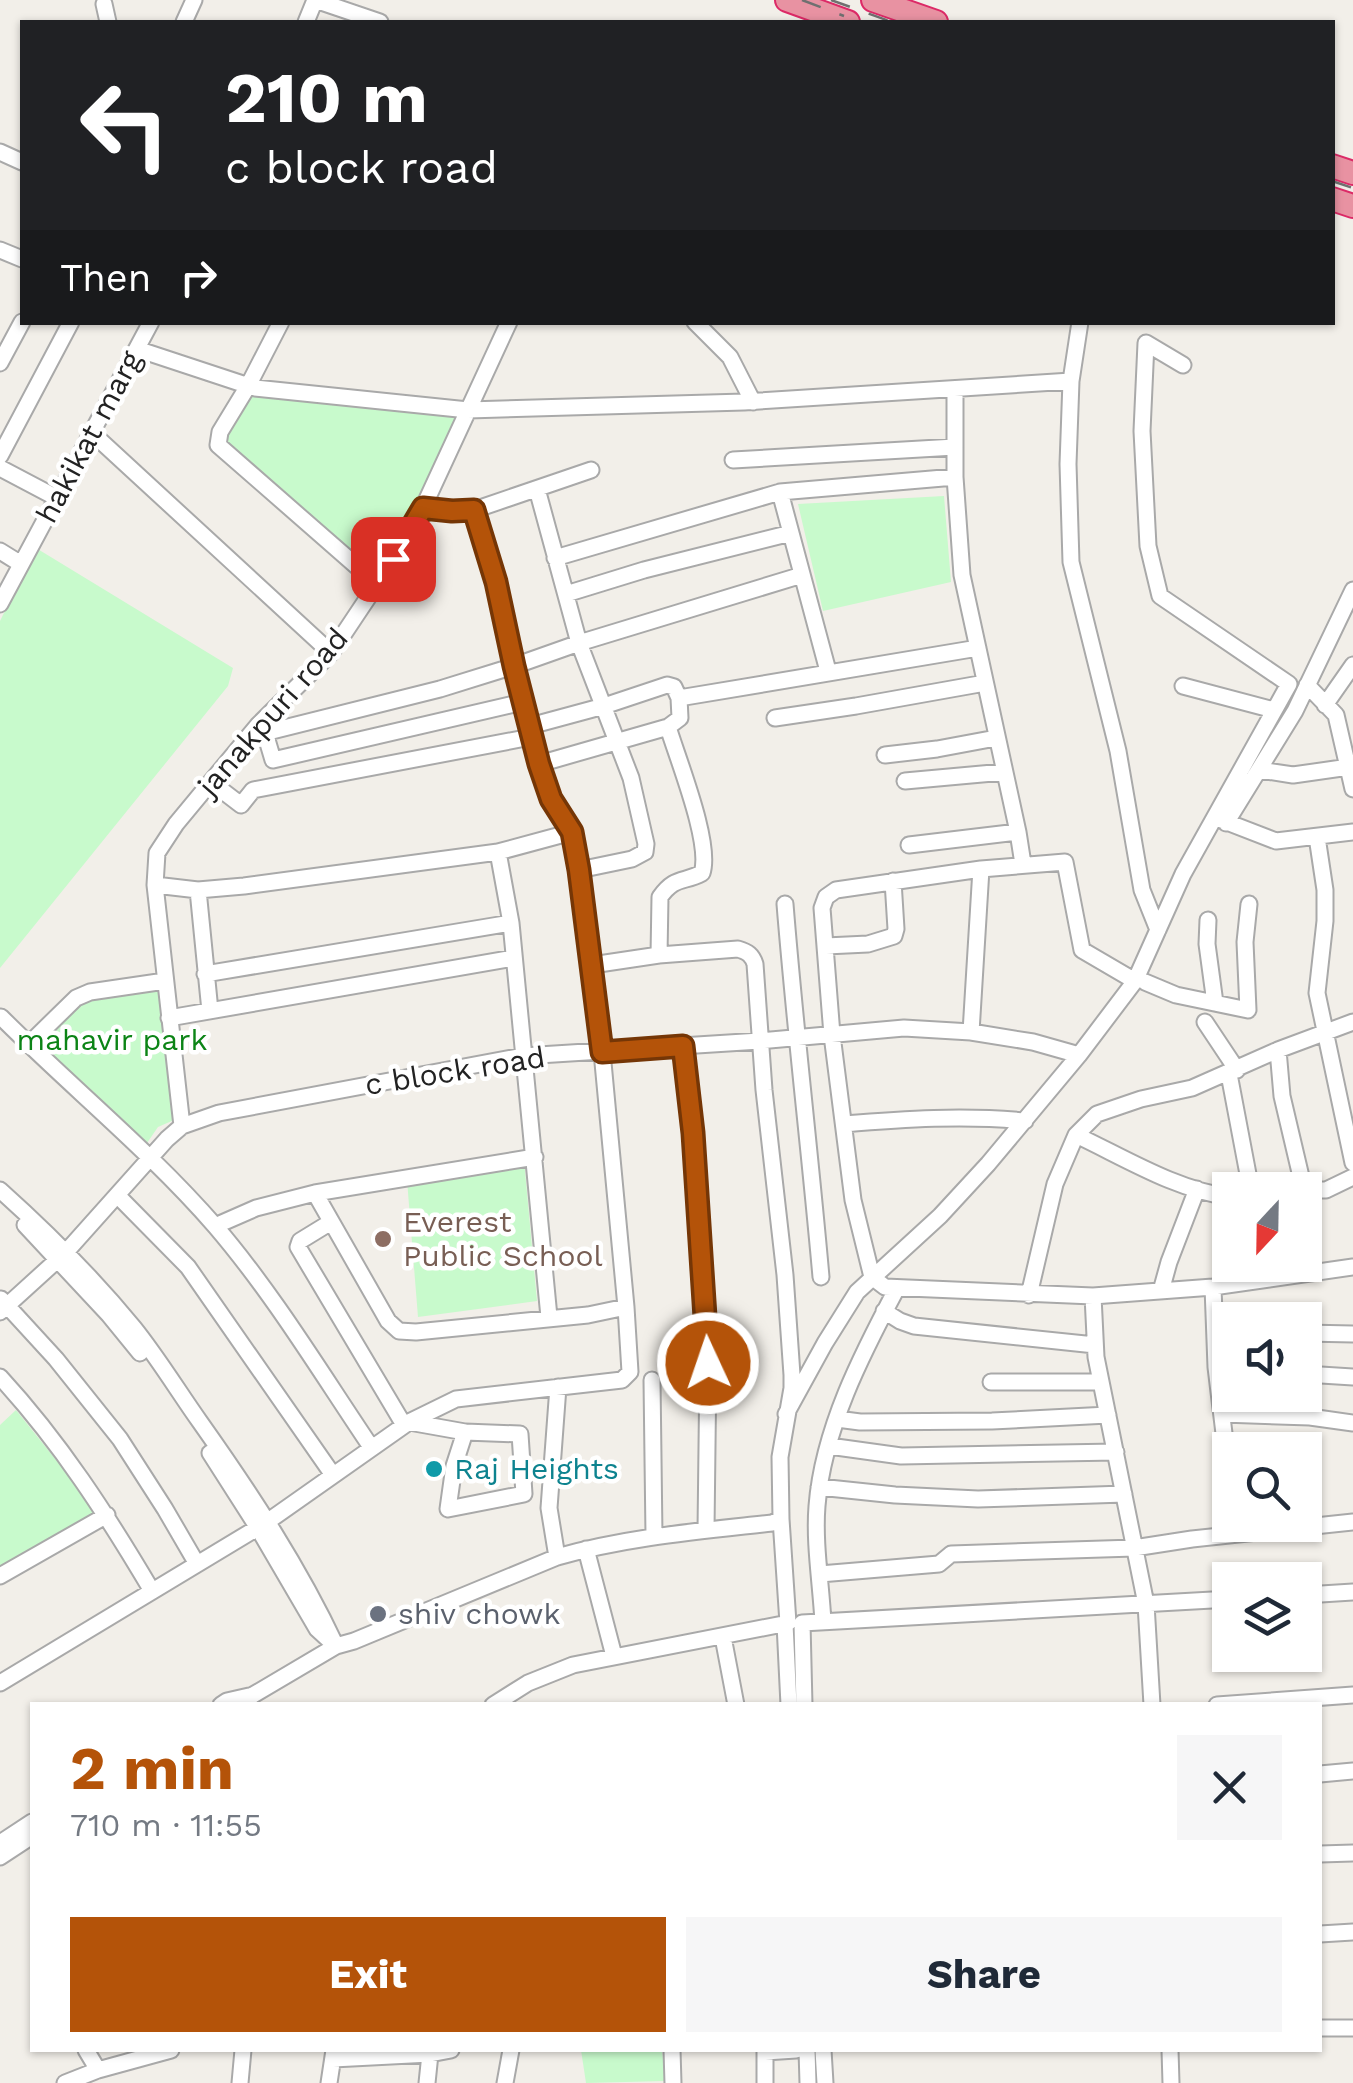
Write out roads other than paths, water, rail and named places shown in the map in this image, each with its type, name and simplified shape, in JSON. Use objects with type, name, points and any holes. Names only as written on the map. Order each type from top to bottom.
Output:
[{"type":"highway","points":[[787,0],[842,20]]},
{"type":"highway","points":[[879,9],[927,20]]},
{"type":"street","points":[[315,0],[374,20]]},
{"type":"street","points":[[104,4],[108,20]]},
{"type":"street","points":[[0,363],[4,346],[20,325]]},
{"type":"street","points":[[0,456],[69,325]]},
{"type":"street","name":"hakikat marg","points":[[0,604],[149,325]]},
{"type":"street","points":[[279,325],[220,432],[218,445],[377,584]]},
{"type":"street","name":"janakpuri road","points":[[182,1126],[155,885],[157,853],[248,736],[331,654],[423,508],[509,325]]},
{"type":"street","points":[[698,325],[730,357],[752,402]]},
{"type":"street","points":[[1080,325],[1071,381],[1068,464],[1071,562],[1118,752],[1142,890],[1158,930]]},
{"type":"street","points":[[1183,366],[1146,343],[1142,431],[1148,546],[1160,596],[1289,684],[1221,820]]},
{"type":"street","points":[[137,349],[248,386],[468,410],[752,402],[1071,381]]},
{"type":"street","points":[[955,388],[955,476],[962,575],[1023,864]]},
{"type":"street","points":[[92,434],[331,654]]},
{"type":"street","points":[[733,460],[955,447]]},
{"type":"street","points":[[0,468],[56,498]]},
{"type":"street","points":[[423,508],[474,510],[591,470]]},
{"type":"street","points":[[556,558],[780,492],[955,476]]},
{"type":"street","points":[[537,489],[579,643],[631,778],[646,844],[645,852],[632,859],[579,870]]},
{"type":"street","points":[[780,492],[828,671]]},
{"type":"street","points":[[0,1683],[262,1525],[406,1424],[456,1399],[622,1380],[628,1376],[631,1366],[602,1052],[579,870],[572,832],[551,799],[539,764],[496,582],[474,510]]},
{"type":"street","points":[[566,594],[791,533]]},
{"type":"street","points":[[0,551],[21,564]]},
{"type":"street","points":[[248,736],[426,693],[802,575]]},
{"type":"street","points":[[885,1284],[1140,982],[1183,874],[1260,770],[1295,711],[1353,590]]},
{"type":"street","points":[[679,698],[978,648]]},
{"type":"street","points":[[1325,705],[1353,666]]},
{"type":"street","points":[[775,718],[985,683]]},
{"type":"street","points":[[211,782],[241,805],[254,790],[531,732],[667,685],[674,687],[680,718],[668,727],[539,764]]},
{"type":"street","points":[[1260,770],[1293,776],[1351,778],[1347,731],[1307,685]]},
{"type":"street","points":[[1183,686],[1274,710]]},
{"type":"street","points":[[265,732],[273,760],[524,702]]},
{"type":"street","points":[[659,955],[660,897],[672,884],[702,874],[705,866],[701,835],[668,727]]},
{"type":"street","points":[[885,755],[996,738]]},
{"type":"street","points":[[905,782],[1004,772]]},
{"type":"street","points":[[1221,820],[1276,840],[1353,832]]},
{"type":"street","points":[[155,885],[198,890],[244,886],[498,852],[572,832]]},
{"type":"street","points":[[909,845],[1018,832]]},
{"type":"street","points":[[1317,838],[1326,890],[1317,993],[1353,1163]]},
{"type":"street","points":[[498,852],[511,923],[549,1318]]},
{"type":"street","points":[[823,1622],[816,1512],[819,1487],[837,1419],[884,1311],[885,1284],[853,1200],[832,1035],[822,908],[826,897],[836,890],[893,881],[1065,862],[1082,950],[1140,982],[1176,995],[1248,1009],[1245,942],[1249,904]]},
{"type":"street","points":[[971,1032],[981,869]]},
{"type":"street","points":[[826,946],[868,944],[894,936],[893,881]]},
{"type":"street","points":[[198,890],[210,1010]]},
{"type":"street","points":[[784,904],[820,1276]]},
{"type":"street","points":[[1208,920],[1206,944],[1215,1003]]},
{"type":"street","points":[[205,974],[511,923]]},
{"type":"street","points":[[592,965],[738,949],[752,957],[755,964],[792,1376],[780,1457],[789,1702]]},
{"type":"street","points":[[169,1018],[514,958]]},
{"type":"street","points":[[29,1044],[76,998],[90,992],[165,981]]},
{"type":"street","points":[[1,1017],[150,1157],[215,1226],[253,1272],[371,1447]]},
{"type":"street","points":[[1205,1022],[1233,1072],[1247,1172]]},
{"type":"street","points":[[1029,1295],[1055,1184],[1076,1135],[1096,1114],[1192,1088],[1353,1022]]},
{"type":"street","name":"c block road","points":[[2,1305],[61,1256],[182,1126],[219,1113],[523,1056],[904,1028],[971,1032],[1033,1042],[1079,1055]]},
{"type":"street","points":[[683,1046],[693,1133],[708,1363],[706,1530]]},
{"type":"street","points":[[1278,1050],[1282,1096],[1300,1172]]},
{"type":"street","points":[[844,1124],[953,1117],[1025,1120]]},
{"type":"street","points":[[1076,1135],[1160,1176],[1212,1194]]},
{"type":"street","points":[[215,1226],[256,1208],[315,1193],[535,1157]]},
{"type":"street","points":[[1322,1190],[1353,1177]]},
{"type":"street","points":[[1161,1291],[1198,1189]]},
{"type":"street","points":[[0,1190],[135,1330],[236,1473],[262,1525],[316,1604],[336,1646]]},
{"type":"street","points":[[315,1193],[388,1321],[399,1331],[588,1315],[626,1308]]},
{"type":"street","points":[[118,1195],[188,1266],[333,1475]]},
{"type":"street","points":[[0,1203],[61,1256]]},
{"type":"street","points":[[331,1222],[300,1241],[298,1247],[406,1424]]},
{"type":"street","points":[[1322,1269],[1353,1267]]},
{"type":"street","points":[[786,1414],[858,1292],[885,1284],[1093,1296],[1213,1288],[1232,1282]]},
{"type":"street","points":[[1213,1288],[1216,1302]]},
{"type":"street","points":[[1093,1296],[1101,1382],[1146,1604],[1152,1702]]},
{"type":"street","points":[[2,1305],[56,1359],[120,1439],[197,1564]]},
{"type":"street","points":[[884,1311],[914,1326],[1095,1345]]},
{"type":"street","points":[[1322,1333],[1353,1334]]},
{"type":"street","points":[[1322,1375],[1353,1376]]},
{"type":"street","points":[[0,1377],[76,1468],[152,1591]]},
{"type":"street","points":[[652,1380],[654,1536]]},
{"type":"street","points":[[991,1382],[1101,1382]]},
{"type":"street","points":[[557,1557],[550,1508],[558,1387]]},
{"type":"street","points":[[0,1405],[14,1392]]},
{"type":"street","points":[[1223,1432],[1222,1414],[1310,1417],[1353,1423]]},
{"type":"street","points":[[837,1419],[992,1421],[1108,1415]]},
{"type":"street","points":[[406,1424],[520,1434],[524,1494],[448,1509],[454,1466],[465,1432]]},
{"type":"street","points":[[829,1446],[901,1456],[1116,1452]]},
{"type":"street","points":[[819,1487],[978,1499],[1124,1494]]},
{"type":"street","points":[[0,1576],[107,1514]]},
{"type":"street","points":[[226,1702],[256,1699],[336,1646],[557,1557],[654,1536],[781,1519]]},
{"type":"street","points":[[1322,1527],[1353,1522]]},
{"type":"street","points":[[820,1574],[939,1564],[951,1554],[1134,1548],[1212,1537]]},
{"type":"street","points":[[586,1549],[614,1656]]},
{"type":"street","points":[[1322,1594],[1353,1592]]},
{"type":"street","points":[[804,1702],[802,1623],[1212,1600]]},
{"type":"street","points":[[498,1702],[528,1683],[573,1665],[785,1624]]},
{"type":"street","points":[[723,1637],[735,1702]]},
{"type":"street","points":[[1257,1702],[1353,1695]]},
{"type":"street","points":[[1322,1774],[1353,1771]]},
{"type":"street","points":[[0,1843],[30,1823]]},
{"type":"street","points":[[0,1857],[30,1837]]},
{"type":"street","points":[[1322,1854],[1353,1853]]},
{"type":"street","points":[[1322,1934],[1353,1932]]},
{"type":"street","points":[[1322,2028],[1353,2028]]},
{"type":"street","points":[[87,2052],[98,2070]]},
{"type":"street","points":[[65,2083],[164,2052]]},
{"type":"street","points":[[240,2083],[243,2052]]},
{"type":"street","points":[[329,2083],[333,2054],[440,2052]]},
{"type":"street","points":[[505,2083],[511,2052]]},
{"type":"street","points":[[672,2052],[673,2083]]},
{"type":"street","points":[[765,2052],[765,2083]]},
{"type":"street","points":[[807,2052],[808,2083]]},
{"type":"street","points":[[823,2052],[825,2083]]},
{"type":"street","points":[[1170,2052],[1171,2083]]},
{"type":"street","points":[[427,2083],[430,2054]]},
{"type":"railway","points":[[802,0],[844,16]]},
{"type":"railway","points":[[831,0],[886,20]]},
{"type":"railway","points":[[1335,182],[1353,188]]},
{"type":"place","name":"Everest Public School","points":[[383,1239]]},
{"type":"place","name":"Raj Heights","points":[[434,1469]]},
{"type":"place","name":"shiv chowk","points":[[378,1614]]},
{"type":"park label","name":"mahavir park","points":[[112,1040]]}]
